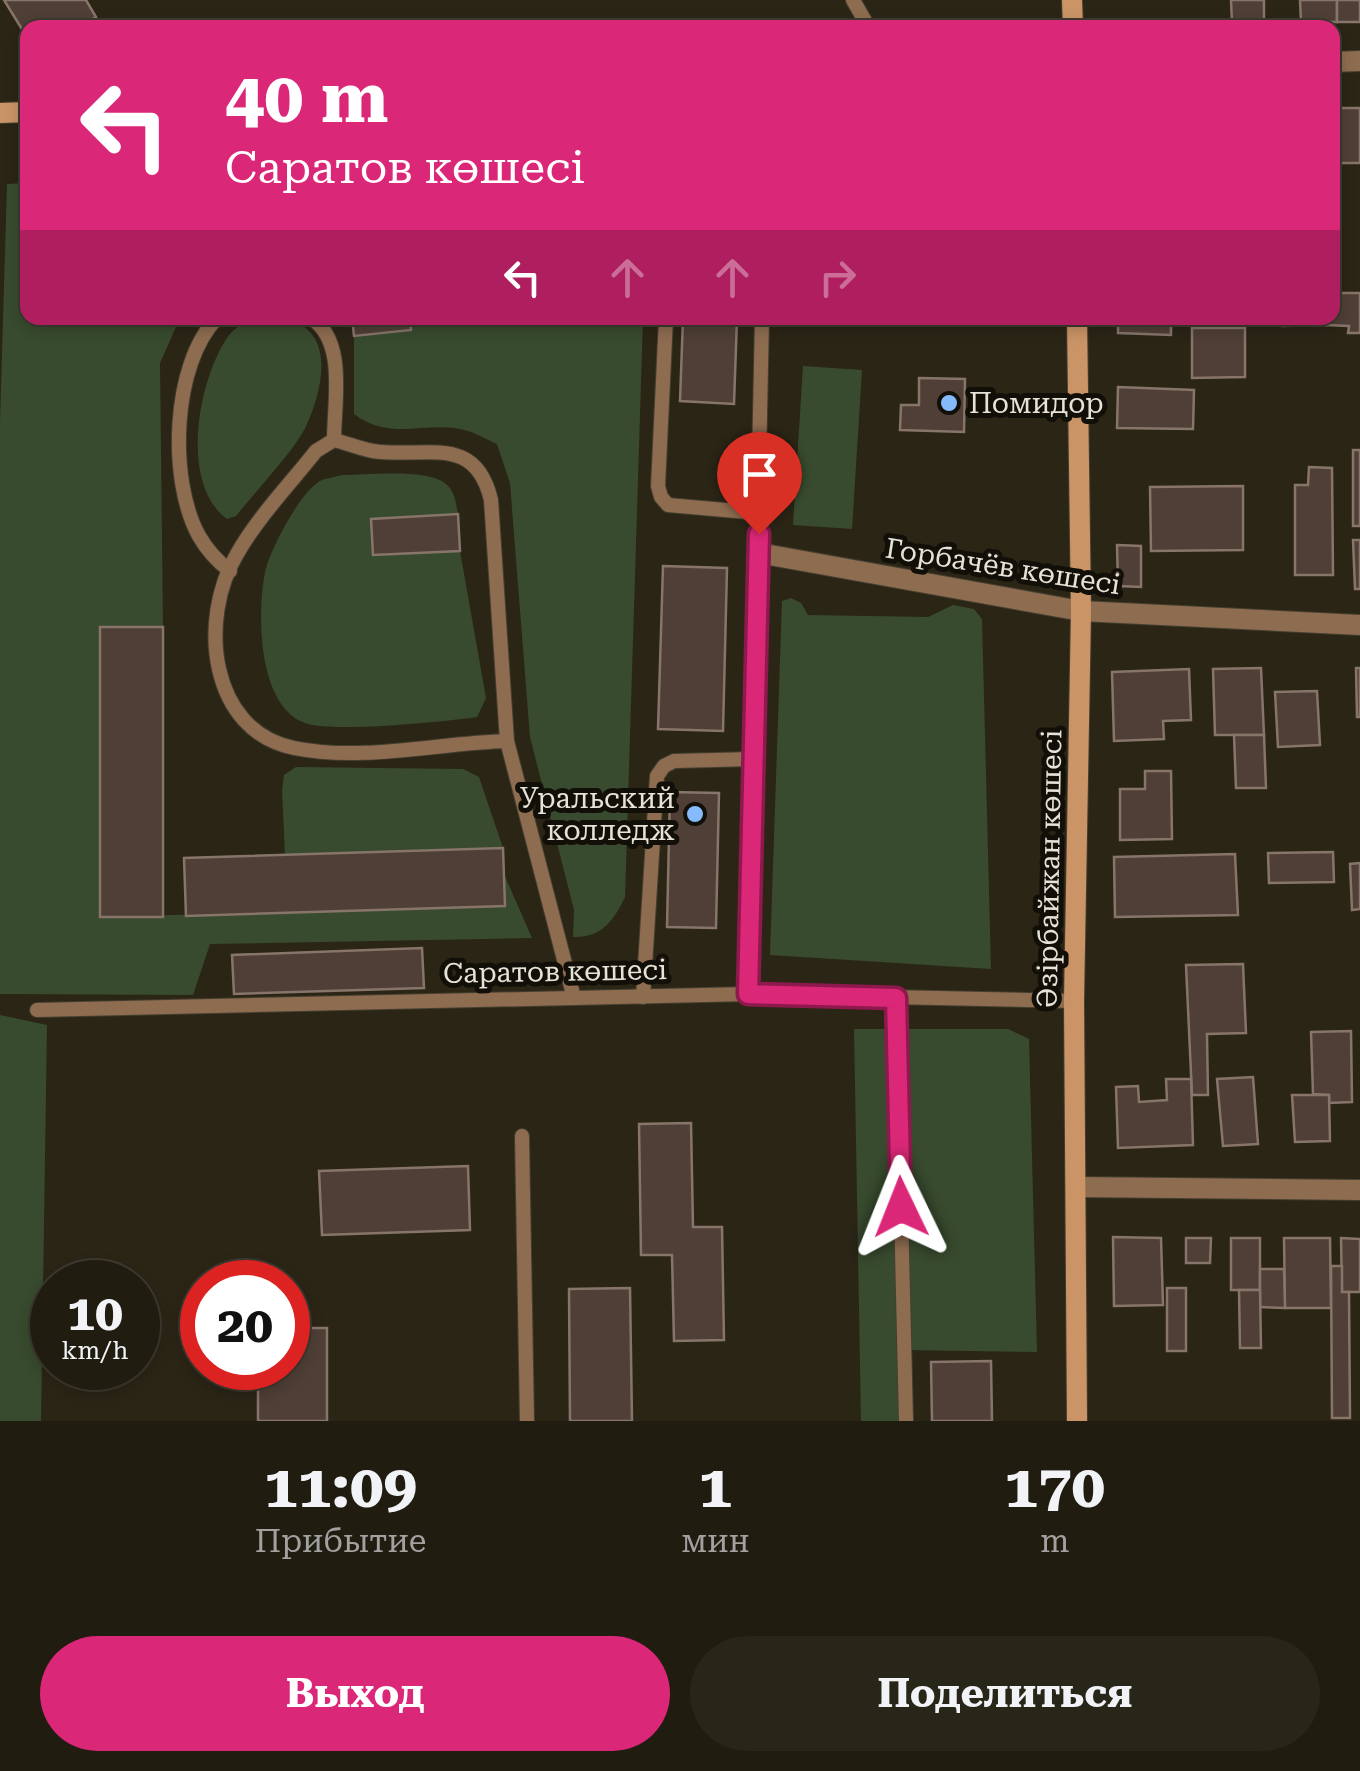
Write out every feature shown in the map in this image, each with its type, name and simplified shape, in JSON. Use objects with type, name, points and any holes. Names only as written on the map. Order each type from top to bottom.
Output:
[{"type":"main road","name":"Әзірбайжан көшесі","points":[[1077,325],[1081,611],[1074,1001],[1077,1421]]},
{"type":"street","name":"Горбачёв көшесі","points":[[758,554],[1081,611],[1360,625]]},
{"type":"street","points":[[1076,1186],[1360,1190]]},
{"type":"lane","points":[[212,325],[195,350],[184,386],[179,432],[182,481],[196,533],[214,558],[230,571]]},
{"type":"lane","points":[[318,325],[332,340],[337,357],[334,440]]},
{"type":"lane","points":[[666,325],[658,486],[661,497],[668,504],[759,513]]},
{"type":"lane","points":[[748,994],[762,325]]},
{"type":"lane","points":[[508,741],[364,754],[297,749],[266,741],[242,722],[218,668],[214,636],[222,590],[236,555],[316,451],[334,440],[371,451],[443,452],[468,458],[486,478],[491,500],[508,741],[574,998]]},
{"type":"lane","points":[[643,997],[657,776],[674,761],[754,759]]},
{"type":"lane","name":"Саратов көшесі","points":[[37,1010],[748,994],[1074,1001]]},
{"type":"lane","points":[[896,998],[906,1421]]},
{"type":"lane","points":[[522,1136],[527,1421]]},
{"type":"green space","points":[[20,183],[20,325],[178,325],[160,363],[163,627],[100,628],[100,917],[504,906],[504,874],[532,938],[210,944],[193,995],[0,994],[0,423],[7,184]]},
{"type":"green space","points":[[300,325],[316,341],[321,368],[317,397],[294,445],[236,516],[227,519],[212,503],[203,482],[198,432],[208,380],[229,335],[237,327]]},
{"type":"green space","points":[[411,325],[643,325],[625,897],[611,920],[599,931],[583,937],[573,937],[574,910],[530,737],[510,483],[497,444],[453,428],[382,427],[354,414],[354,336],[411,330]]},
{"type":"green space","points":[[803,366],[862,370],[852,529],[793,525]]},
{"type":"green space","points":[[342,475],[426,476],[451,490],[458,514],[371,519],[373,555],[460,551],[486,698],[477,717],[323,726],[291,715],[279,700],[264,658],[261,611],[265,572],[279,536],[304,497],[320,481]]},
{"type":"green space","points":[[791,598],[801,603],[808,615],[928,617],[953,605],[974,609],[982,619],[991,969],[770,955],[782,601]]},
{"type":"green space","points":[[296,767],[463,769],[479,777],[503,848],[285,855],[282,790],[284,775]]},
{"type":"green space","points":[[0,1015],[47,1025],[43,1260],[30,1260],[30,1390],[41,1390],[41,1421],[0,1421]]},
{"type":"green space","points":[[854,1029],[1008,1029],[1029,1039],[1037,1352],[905,1350],[906,1421],[861,1421]]},
{"type":"building","points":[[4,0],[86,0],[96,17],[20,20],[20,26]]},
{"type":"building","points":[[1231,0],[1264,0],[1264,20],[1232,20]]},
{"type":"building","points":[[1300,0],[1337,0],[1337,20],[1301,20]]},
{"type":"building","points":[[1337,0],[1360,0],[1360,22],[1337,20]]},
{"type":"building","points":[[1340,108],[1360,108],[1360,163],[1340,163]]},
{"type":"building","points":[[1340,293],[1360,293],[1360,333],[1348,333],[1349,326],[1327,325],[1340,325]]},
{"type":"building","points":[[353,325],[411,325],[411,330],[354,336]]},
{"type":"building","points":[[683,325],[737,325],[734,404],[680,401]]},
{"type":"building","points":[[1118,325],[1171,325],[1171,335],[1118,333]]},
{"type":"building","points":[[1192,328],[1245,328],[1245,377],[1192,378]]},
{"type":"building","points":[[919,378],[965,379],[964,432],[900,430],[901,405],[919,405]]},
{"type":"building","points":[[1118,387],[1194,390],[1193,429],[1117,428]]},
{"type":"building","points":[[1353,450],[1360,450],[1360,526],[1353,526]]},
{"type":"building","points":[[1309,467],[1332,468],[1333,575],[1295,575],[1295,485],[1308,485]]},
{"type":"building","points":[[1243,486],[1243,550],[1151,551],[1150,487]]},
{"type":"building","points":[[458,514],[460,551],[373,555],[371,519]]},
{"type":"building","points":[[1353,540],[1360,540],[1360,589],[1355,589]]},
{"type":"building","points":[[1117,545],[1141,546],[1141,587],[1118,586]]},
{"type":"building","points":[[663,566],[727,568],[723,731],[658,729]]},
{"type":"building","points":[[100,627],[163,627],[163,917],[100,917]]},
{"type":"building","points":[[1261,668],[1264,735],[1215,735],[1213,669]]},
{"type":"building","points":[[1356,668],[1360,668],[1360,717],[1357,717]]},
{"type":"building","points":[[1189,669],[1191,720],[1163,721],[1164,739],[1114,741],[1112,672]]},
{"type":"building","points":[[1317,691],[1320,745],[1278,747],[1275,692]]},
{"type":"building","points":[[1234,735],[1264,735],[1266,788],[1236,788]]},
{"type":"building","points":[[1145,771],[1171,771],[1172,839],[1120,840],[1120,789],[1145,789]]},
{"type":"building","points":[[670,792],[719,793],[716,928],[667,927]]},
{"type":"building","points":[[503,848],[505,906],[186,916],[184,858]]},
{"type":"building","points":[[1333,852],[1334,882],[1269,883],[1268,853]]},
{"type":"building","points":[[1235,854],[1238,915],[1115,917],[1114,857]]},
{"type":"building","points":[[1360,863],[1360,909],[1352,910],[1350,864]]},
{"type":"building","points":[[422,948],[424,988],[234,994],[232,955]]},
{"type":"building","points":[[1243,964],[1246,1033],[1207,1034],[1208,1095],[1192,1095],[1186,965]]},
{"type":"building","points":[[1351,1031],[1352,1102],[1329,1103],[1329,1095],[1313,1094],[1311,1032]]},
{"type":"building","points":[[1253,1077],[1258,1144],[1223,1146],[1217,1079]]},
{"type":"building","points":[[1166,1079],[1191,1079],[1193,1145],[1118,1148],[1116,1087],[1138,1086],[1139,1102],[1167,1100]]},
{"type":"building","points":[[1292,1095],[1329,1095],[1330,1141],[1295,1142]]},
{"type":"building","points":[[691,1123],[693,1227],[722,1227],[724,1340],[674,1341],[672,1255],[641,1255],[639,1124]]},
{"type":"building","points":[[468,1166],[470,1230],[322,1235],[319,1171]]},
{"type":"building","points":[[1113,1237],[1161,1238],[1163,1305],[1114,1306]]},
{"type":"building","points":[[1186,1238],[1211,1238],[1210,1263],[1186,1263]]},
{"type":"building","points":[[1231,1238],[1260,1238],[1260,1290],[1231,1290]]},
{"type":"building","points":[[1284,1238],[1330,1238],[1331,1308],[1285,1308]]},
{"type":"building","points":[[1341,1238],[1360,1239],[1360,1292],[1342,1292]]},
{"type":"building","points":[[1331,1266],[1342,1266],[1342,1292],[1349,1292],[1350,1418],[1332,1418]]},
{"type":"building","points":[[1260,1269],[1284,1269],[1285,1308],[1260,1307]]},
{"type":"building","points":[[630,1288],[632,1421],[570,1421],[569,1289]]},
{"type":"building","points":[[1167,1288],[1186,1288],[1186,1351],[1167,1351]]},
{"type":"building","points":[[1239,1290],[1260,1290],[1261,1348],[1240,1348]]},
{"type":"building","points":[[310,1328],[327,1328],[327,1421],[258,1421],[258,1390],[310,1390]]},
{"type":"building","points":[[991,1361],[992,1421],[932,1421],[931,1362]]},
{"type":"place","name":"Помидор","points":[[949,403]]},
{"type":"place","name":"Уральский колледж","points":[[695,814]]},
{"type":"route","points":[[759,534],[748,994],[896,998],[901,1207]]}]
